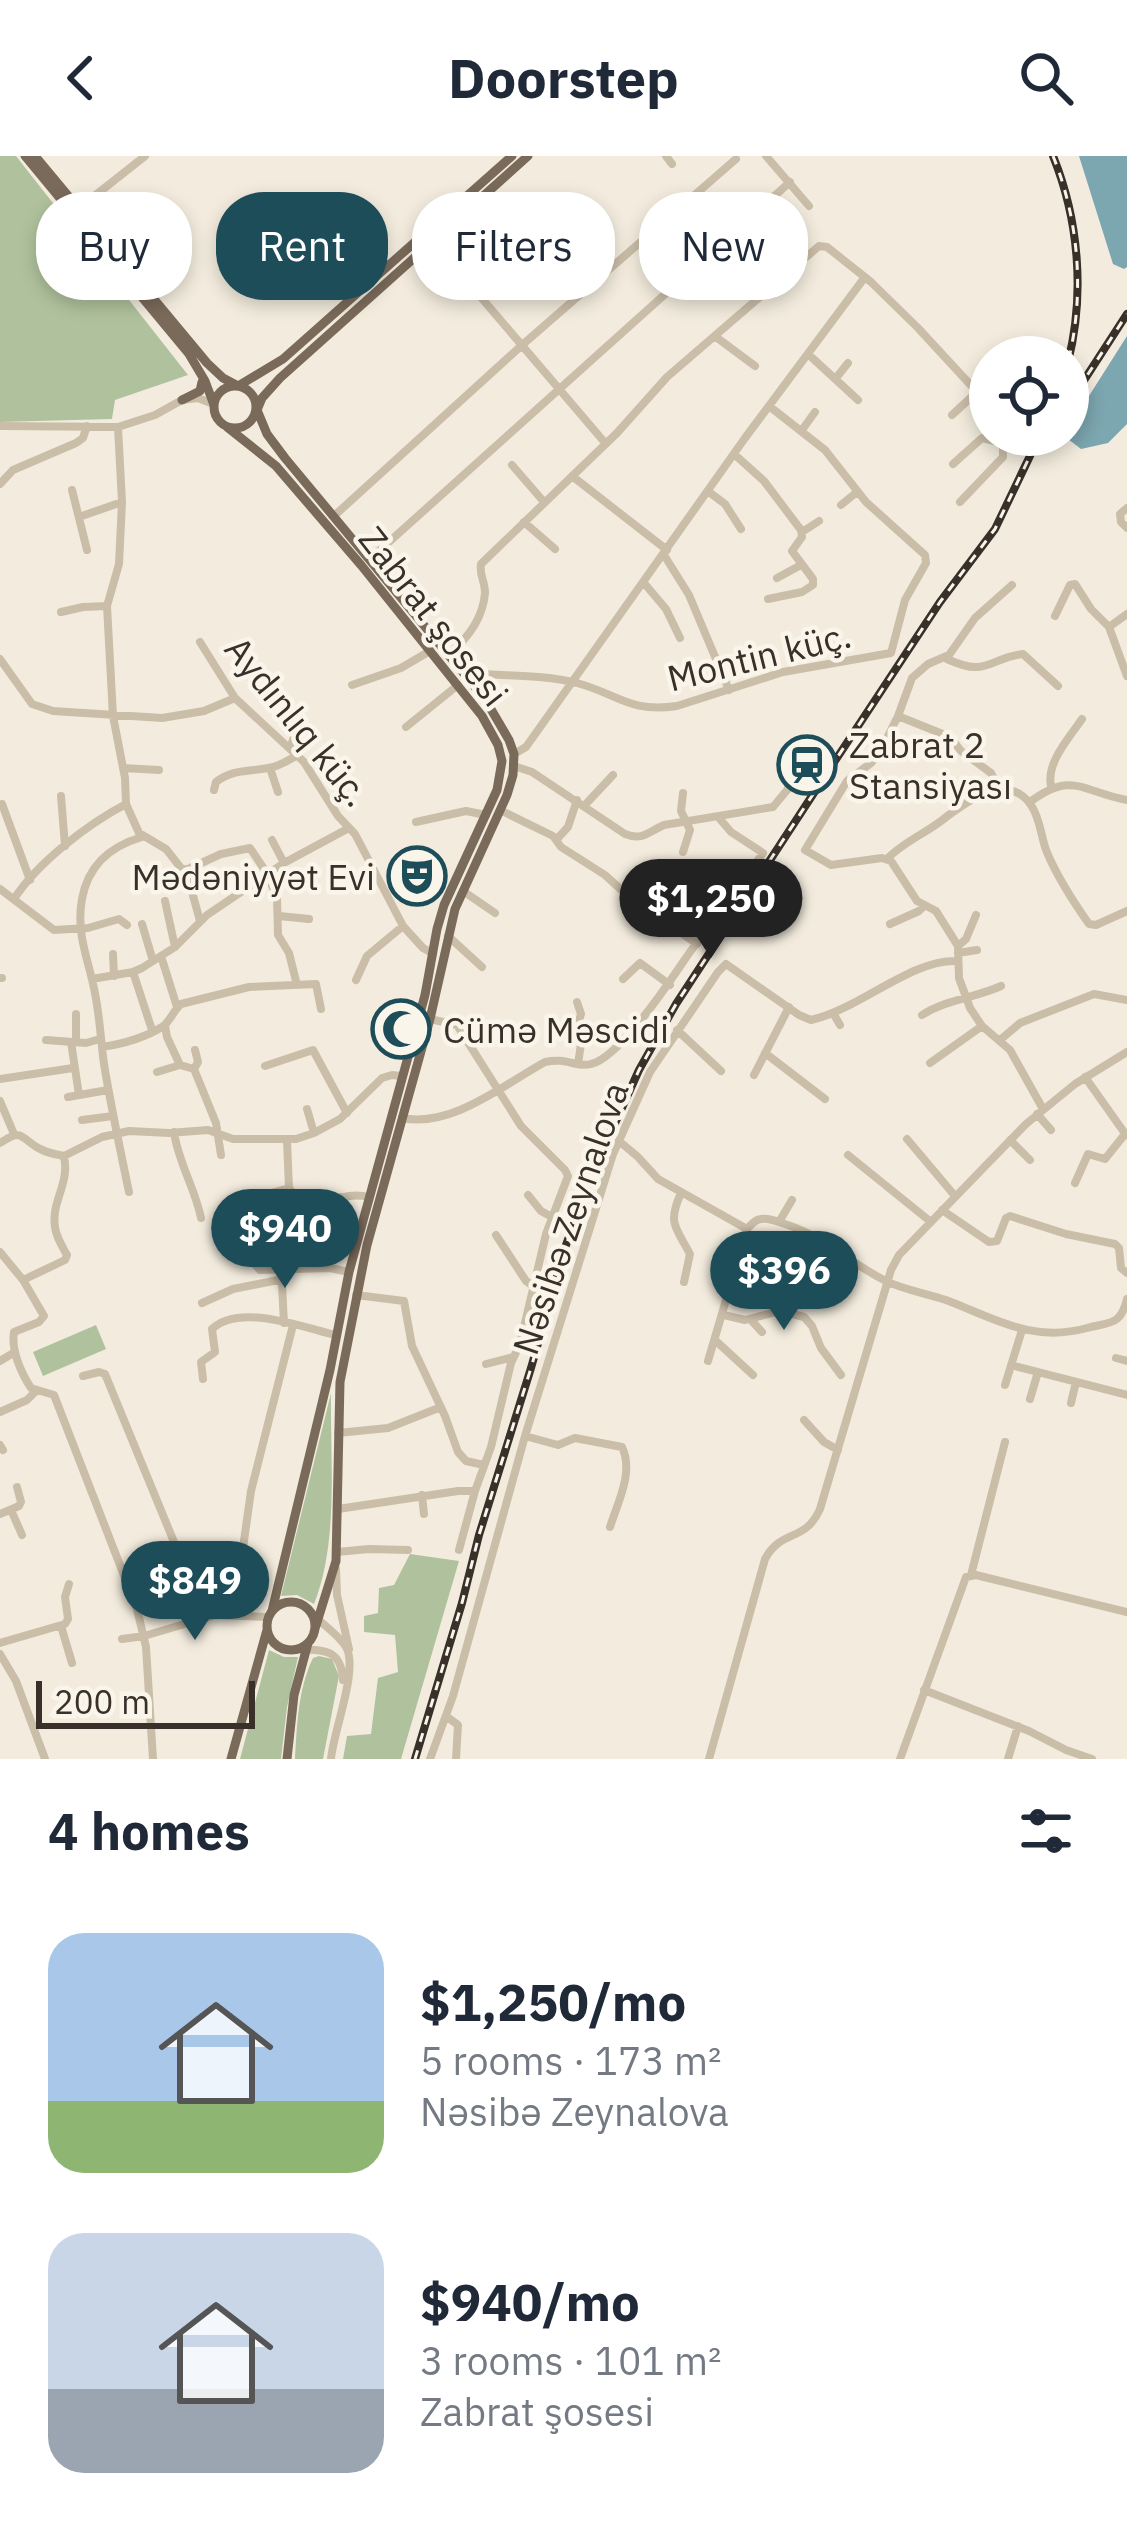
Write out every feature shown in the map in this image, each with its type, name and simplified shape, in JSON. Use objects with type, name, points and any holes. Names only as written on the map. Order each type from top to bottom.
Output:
[{"type":"main road","points":[[25,156],[189,354],[200,370],[217,418],[226,427],[240,428],[251,422],[262,398],[280,378],[412,260]]},
{"type":"main road","points":[[34,156],[64,192]]},
{"type":"main road","points":[[214,405],[225,389],[283,359],[512,156]]},
{"type":"main road","points":[[488,192],[529,156]]},
{"type":"main road","points":[[154,300],[207,363],[254,397],[256,410]]},
{"type":"main road","points":[[182,400],[202,388],[200,370]]},
{"type":"main road","name":"Zabrat şosesi","points":[[256,410],[278,449],[449,654],[501,754],[500,780],[444,905],[424,1018]]},
{"type":"main road","name":"Zabrat şosesi","points":[[226,427],[276,466],[430,651],[493,710],[514,760],[511,785],[447,935],[368,1198],[349,1272],[341,1336]]},
{"type":"main road","name":"Zabrat şosesi","points":[[270,1614],[330,1370],[356,1295],[402,1118],[407,1078]]},
{"type":"main road","points":[[287,1759],[303,1648],[314,1632],[336,1557],[341,1336]]},
{"type":"main road","points":[[231,1759],[270,1614],[289,1602],[302,1605],[315,1617]]},
{"type":"main road","points":[[267,1630],[277,1646],[303,1648]]},
{"type":"street","points":[[100,192],[146,156]]},
{"type":"street","points":[[766,156],[809,206]]},
{"type":"street","points":[[334,516],[738,157]]},
{"type":"street","points":[[370,559],[790,182]]},
{"type":"street","points":[[449,654],[465,639],[479,614],[485,589],[479,567],[606,444],[667,376],[819,246],[827,247],[865,277],[969,383]]},
{"type":"street","points":[[801,752],[790,771],[788,789],[773,807],[664,825],[645,837],[625,834],[514,760],[865,277]]},
{"type":"street","points":[[482,300],[606,444]]},
{"type":"street","points":[[716,337],[755,366]]},
{"type":"street","points":[[808,354],[857,400]]},
{"type":"street","points":[[836,378],[848,363]]},
{"type":"street","points":[[0,426],[118,427],[182,400],[198,398],[214,405]]},
{"type":"street","points":[[952,415],[969,399]]},
{"type":"street","name":"Montin küç.","points":[[463,681],[482,674],[572,682],[647,709],[677,706],[783,672],[888,655],[908,592],[926,563],[925,555],[872,508],[833,459],[770,406]]},
{"type":"street","points":[[802,430],[815,412]]},
{"type":"street","points":[[0,484],[13,470],[76,443],[87,426]]},
{"type":"street","points":[[118,427],[122,502],[118,573],[107,606],[113,716],[129,816],[142,837],[166,849],[186,870],[221,854],[250,848],[277,899],[278,935],[289,953],[297,985]]},
{"type":"street","points":[[953,464],[969,450]]},
{"type":"street","points":[[734,454],[764,481],[802,532]]},
{"type":"street","points":[[960,502],[1003,456]]},
{"type":"street","points":[[512,465],[544,502]]},
{"type":"street","points":[[572,476],[666,553],[729,690]]},
{"type":"street","points":[[72,490],[87,550]]},
{"type":"street","points":[[709,491],[725,504],[741,529]]},
{"type":"street","points":[[841,505],[857,492]]},
{"type":"street","points":[[79,517],[122,502]]},
{"type":"street","points":[[1127,508],[1120,518],[1127,528]]},
{"type":"street","points":[[768,599],[813,585],[792,551],[802,532],[819,521]]},
{"type":"street","points":[[524,522],[555,549]]},
{"type":"street","points":[[777,578],[801,565]]},
{"type":"street","points":[[644,583],[666,609],[680,638]]},
{"type":"street","points":[[1055,616],[1073,583],[1108,627],[1127,676]]},
{"type":"street","points":[[945,659],[975,618],[1012,585]]},
{"type":"street","points":[[887,605],[902,610]]},
{"type":"street","points":[[61,612],[107,606]]},
{"type":"street","points":[[1108,627],[1127,614]]},
{"type":"street","name":"Aydınlıq küç.","points":[[200,642],[235,698],[294,752],[350,828],[403,926],[432,953]]},
{"type":"street","points":[[352,685],[401,668],[430,651]]},
{"type":"street","points":[[1058,686],[1023,654],[985,668],[945,659],[928,664],[912,678],[879,754],[847,781],[805,850],[831,865],[887,859],[973,797],[1012,790],[1030,802],[1061,883],[1089,924],[1127,911]]},
{"type":"street","points":[[0,659],[32,704],[74,714],[174,717],[235,698]]},
{"type":"street","points":[[406,727],[463,681]]},
{"type":"street","points":[[214,790],[225,774],[270,768],[294,752],[289,704]]},
{"type":"street","points":[[898,716],[950,737],[987,769],[1000,790]]},
{"type":"street","points":[[1051,786],[1050,770],[1082,719]]},
{"type":"street","points":[[123,768],[158,770]]},
{"type":"street","points":[[270,768],[278,792]]},
{"type":"street","points":[[556,839],[581,802],[613,775]]},
{"type":"street","points":[[1030,802],[1051,786],[1073,785],[1127,800]]},
{"type":"street","points":[[683,793],[681,811],[689,839],[683,852]]},
{"type":"street","points":[[61,796],[64,846]]},
{"type":"street","points":[[2,804],[30,880]]},
{"type":"street","points":[[14,898],[64,846],[126,804]]},
{"type":"street","points":[[500,810],[556,839],[697,944]]},
{"type":"street","points":[[416,822],[466,812],[486,815]]},
{"type":"street","points":[[402,1118],[446,1115],[545,1063],[563,1059],[596,1063],[624,1038],[670,985],[763,854],[719,818]]},
{"type":"street","points":[[92,979],[133,972],[157,958],[200,921],[284,863],[350,828]]},
{"type":"street","points":[[129,1192],[80,928],[83,894],[99,862],[114,848],[142,837]]},
{"type":"street","points":[[272,840],[284,863]]},
{"type":"street","points":[[887,859],[917,902],[937,911],[957,953],[966,999],[982,1026],[1010,1050],[1051,1130]]},
{"type":"street","points":[[186,870],[200,921]]},
{"type":"street","points":[[0,889],[54,930],[119,919],[127,925]]},
{"type":"street","points":[[463,891],[495,913]]},
{"type":"street","points":[[165,902],[175,947]]},
{"type":"street","points":[[890,924],[924,907]]},
{"type":"street","points":[[957,953],[976,915]]},
{"type":"street","points":[[279,916],[309,919]]},
{"type":"street","points":[[142,924],[176,1007]]},
{"type":"street","points":[[356,980],[368,956],[403,926]]},
{"type":"street","points":[[447,935],[482,967]]},
{"type":"street","points":[[840,1025],[833,1013],[930,964],[977,950]]},
{"type":"street","points":[[113,954],[114,976]]},
{"type":"street","points":[[623,979],[640,962],[670,985]]},
{"type":"street","name":"Nəsibə Zeynalova","points":[[430,1759],[597,1201],[650,1072],[726,964],[799,1015],[811,1020],[833,1013]]},
{"type":"street","points":[[133,972],[152,1030]]},
{"type":"street","points":[[180,1065],[165,1026],[176,1007],[249,987],[316,984],[321,1010]]},
{"type":"street","points":[[922,1015],[1001,986]]},
{"type":"street","points":[[1000,1040],[1020,1024],[1094,994],[1127,1000]]},
{"type":"street","points":[[577,1002],[578,1064]]},
{"type":"street","points":[[754,1075],[789,1007]]},
{"type":"street","points":[[76,1014],[74,1096],[108,1090]]},
{"type":"street","points":[[386,1014],[455,1022],[497,1090],[568,1180],[552,1216],[459,1550]]},
{"type":"street","points":[[46,1040],[129,1042],[165,1026]]},
{"type":"street","points":[[929,1063],[982,1026]]},
{"type":"street","points":[[677,1030],[721,1071]]},
{"type":"street","points":[[194,1050],[198,1062],[194,1069]]},
{"type":"street","points":[[266,1066],[314,1050],[347,1113]]},
{"type":"street","points":[[709,1759],[765,1559],[776,1544],[814,1522],[899,1255],[1040,1111],[1127,1052]]},
{"type":"street","points":[[765,1053],[825,1099]]},
{"type":"street","points":[[157,1072],[180,1065],[194,1069]]},
{"type":"street","points":[[0,1078],[73,1068]]},
{"type":"street","points":[[194,1069],[218,1132],[221,1155]]},
{"type":"street","points":[[1075,1183],[1088,1154],[1105,1159],[1126,1135],[1085,1077]]},
{"type":"street","points":[[0,1143],[14,1134],[24,1136],[41,1150],[64,1156],[117,1132],[208,1130],[233,1139],[287,1141],[314,1133],[347,1113],[382,1078],[407,1078]]},
{"type":"street","points":[[0,1101],[14,1134]]},
{"type":"street","points":[[307,1109],[314,1133]]},
{"type":"street","points":[[82,1120],[113,1116]]},
{"type":"street","points":[[174,1132],[201,1218]]},
{"type":"street","points":[[908,1139],[955,1196]]},
{"type":"street","points":[[1010,1140],[1030,1160]]},
{"type":"street","points":[[287,1141],[289,1188],[301,1203]]},
{"type":"street","points":[[619,1141],[658,1179],[747,1229]]},
{"type":"street","points":[[848,1155],[931,1222]]},
{"type":"street","points":[[23,1280],[67,1255],[55,1228],[66,1176],[64,1156]]},
{"type":"street","points":[[237,1203],[289,1188]]},
{"type":"street","points":[[681,1193],[673,1220],[691,1254],[684,1282]]},
{"type":"street","points":[[246,1614],[250,1586],[241,1562],[251,1491],[289,1324],[280,1216],[287,1207],[301,1203],[355,1194],[368,1198]]},
{"type":"street","points":[[528,1195],[552,1216]]},
{"type":"street","points":[[341,1197],[339,1234],[356,1243]]},
{"type":"street","points":[[778,1222],[792,1200]]},
{"type":"street","points":[[942,1210],[994,1243],[1010,1216],[1115,1244],[1121,1268],[1127,1273]]},
{"type":"street","points":[[708,1361],[747,1229],[758,1219],[820,1237],[887,1282],[1022,1330],[1064,1334],[1116,1321],[1124,1314],[1127,1299]]},
{"type":"street","points":[[496,1235],[533,1286]]},
{"type":"street","points":[[0,1252],[44,1316],[12,1337],[27,1382],[36,1391]]},
{"type":"street","points":[[251,1260],[260,1270],[282,1274]]},
{"type":"street","points":[[202,1303],[282,1274],[330,1268],[349,1272]]},
{"type":"street","points":[[356,1295],[404,1301],[412,1346],[461,1458],[484,1465]]},
{"type":"street","points":[[724,1315],[751,1320],[780,1311],[804,1317],[841,1375]]},
{"type":"street","points":[[203,1378],[201,1362],[215,1352],[214,1325],[248,1316],[341,1336]]},
{"type":"street","points":[[751,1320],[762,1332]]},
{"type":"street","points":[[1005,1385],[1022,1330]]},
{"type":"street","points":[[716,1341],[753,1375]]},
{"type":"street","points":[[0,1361],[15,1352]]},
{"type":"street","points":[[486,1364],[514,1357]]},
{"type":"street","points":[[1116,1358],[1127,1360]]},
{"type":"street","points":[[1011,1365],[1127,1395]]},
{"type":"street","points":[[1030,1399],[1038,1372]]},
{"type":"street","points":[[83,1376],[105,1374],[181,1559],[200,1618]]},
{"type":"street","points":[[1071,1403],[1076,1382]]},
{"type":"street","points":[[0,1412],[28,1400],[36,1391],[54,1395],[125,1575],[143,1636],[153,1759]]},
{"type":"street","points":[[338,1433],[388,1428],[441,1406]]},
{"type":"street","points":[[804,1420],[824,1442],[839,1450]]},
{"type":"street","points":[[525,1436],[557,1445],[574,1438],[625,1451],[627,1468],[610,1527]]},
{"type":"street","points":[[900,1759],[964,1580],[970,1575],[1005,1442]]},
{"type":"street","points":[[0,1514],[21,1502],[17,1487]]},
{"type":"street","points":[[338,1509],[475,1491]]},
{"type":"street","points":[[422,1495],[424,1514]]},
{"type":"street","points":[[11,1510],[22,1535]]},
{"type":"street","points":[[331,1759],[350,1657],[336,1557],[384,1548],[409,1550]]},
{"type":"street","points":[[970,1575],[1127,1612]]},
{"type":"street","points":[[0,1643],[62,1627],[68,1618],[65,1597],[69,1584]]},
{"type":"street","points":[[122,1639],[215,1615],[270,1614]]},
{"type":"street","points":[[315,1617],[343,1643],[350,1657]]},
{"type":"street","points":[[62,1627],[72,1663]]},
{"type":"street","points":[[303,1648],[338,1658],[343,1700]]},
{"type":"street","points":[[0,1654],[16,1682],[45,1759]]},
{"type":"street","points":[[0,1684],[16,1682]]},
{"type":"street","points":[[924,1690],[1092,1759]]},
{"type":"street","points":[[446,1716],[458,1725],[456,1759]]},
{"type":"street","points":[[1008,1759],[1018,1726]]},
{"type":"green space","points":[[0,156],[16,156],[44,192],[36,192],[36,300],[129,300],[188,375],[115,400],[112,419],[0,422]]},
{"type":"green space","points":[[96,1325],[106,1349],[43,1376],[33,1352]]},
{"type":"green space","points":[[331,1393],[330,1528],[314,1604],[297,1595],[281,1596]]},
{"type":"green space","points":[[410,1554],[459,1561],[401,1759],[343,1759],[347,1736],[371,1734],[378,1678],[398,1672],[395,1635],[364,1632],[364,1616],[378,1613],[379,1588],[394,1585]]},
{"type":"green space","points":[[269,1650],[298,1657],[281,1759],[240,1759]]},
{"type":"green space","points":[[313,1658],[332,1659],[339,1676],[323,1759],[295,1759],[304,1682]]},
{"type":"water","points":[[1079,156],[1127,156],[1124,269],[1113,264]]},
{"type":"water","points":[[1127,336],[1127,424],[1108,443],[1089,447],[1089,396]]},
{"type":"railway","points":[[1053,156],[1069,206],[1077,258],[1073,336]]},
{"type":"railway","points":[[1089,373],[1127,314]]},
{"type":"railway","points":[[415,1759],[566,1245],[639,1070],[676,1004],[825,776],[940,602],[995,529],[1030,456]]},
{"type":"place","name":"Zabrat 2 Stansiyası","points":[[807,765]]},
{"type":"place","name":"Mədəniyyət Evi","points":[[417,876]]},
{"type":"place","name":"Cümə Məscidi","points":[[401,1029]]}]
